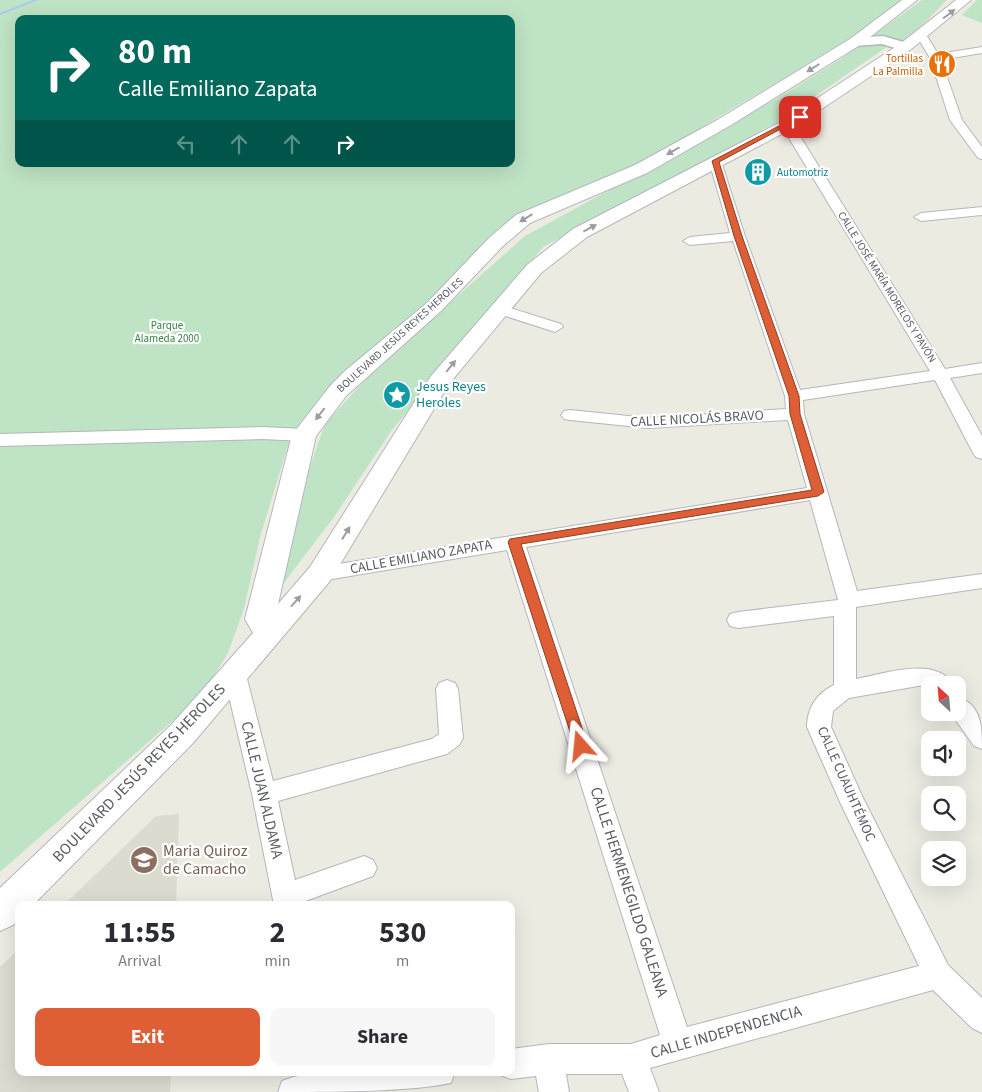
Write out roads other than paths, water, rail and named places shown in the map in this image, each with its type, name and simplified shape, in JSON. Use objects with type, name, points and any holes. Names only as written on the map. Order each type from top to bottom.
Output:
[{"type":"main road","name":"BOULEVARD JESÚS REYES HEROLES","points":[[272,628],[263,625],[260,619],[304,435],[338,390],[434,307],[516,225],[548,207],[641,169],[725,122],[855,42],[910,0]]},
{"type":"main road","name":"BOULEVARD JESÚS REYES HEROLES","points":[[0,913],[175,740],[235,675],[272,628],[320,574],[439,381],[498,309],[534,269],[580,233],[787,125],[913,41],[954,10],[964,0]]},
{"type":"street","points":[[876,27],[883,32],[913,41],[934,58],[956,120],[982,155]]},
{"type":"street","points":[[855,42],[878,40],[913,41]]},
{"type":"street","points":[[934,58],[982,50]]},
{"type":"street","name":"CALLE JOSÉ MARÍA MORELOS Y PAVÓN","points":[[787,125],[940,374],[982,453]]},
{"type":"street","points":[[716,161],[738,236],[794,396],[795,414],[818,492],[847,604],[845,690],[921,677]]},
{"type":"street","points":[[920,218],[982,211]]},
{"type":"street","points":[[690,241],[738,236]]},
{"type":"street","points":[[498,309],[554,327]]},
{"type":"street","points":[[794,396],[982,368]]},
{"type":"street","name":"CALLE NICOLÁS BRAVO","points":[[570,415],[648,423],[795,414]]},
{"type":"street","points":[[0,440],[262,434],[304,435]]},
{"type":"street","name":"CALLE EMILIANO ZAPATA","points":[[320,574],[818,492]]},
{"type":"street","name":"CALLE HERMENEGILDO GALEANA","points":[[514,542],[678,1044]]},
{"type":"street","points":[[738,620],[982,581]]},
{"type":"street","name":"CALLE JUAN ALDAMA","points":[[235,675],[264,794],[286,901]]},
{"type":"street","points":[[264,794],[439,747],[451,738],[448,689]]},
{"type":"street","name":"CALLE CUAUHTÉMOC","points":[[845,690],[825,701],[818,718],[819,727],[852,802],[938,975],[982,1018]]},
{"type":"street","points":[[966,717],[982,739]]},
{"type":"street","points":[[286,901],[364,868]]},
{"type":"street","name":"CALLE INDEPENDENCIA","points":[[515,1064],[549,1060],[631,1059],[678,1044],[938,975]]},
{"type":"street","points":[[631,1059],[644,1092]]},
{"type":"street","points":[[549,1060],[554,1092]]},
{"type":"street","points":[[293,1092],[327,1083],[399,1076]]},
{"type":"waterway","points":[[0,14],[37,0]]},
{"type":"place","name":"Tortillas La Palmilla","points":[[942,64]]},
{"type":"place","name":"Automotriz","points":[[758,172]]},
{"type":"place","name":"Jesus Reyes Heroles","points":[[397,395]]},
{"type":"place","name":"Maria Quiroz de Camacho","points":[[144,860]]},
{"type":"park label","name":"Parque Alameda 2000","points":[[167,331]]}]
